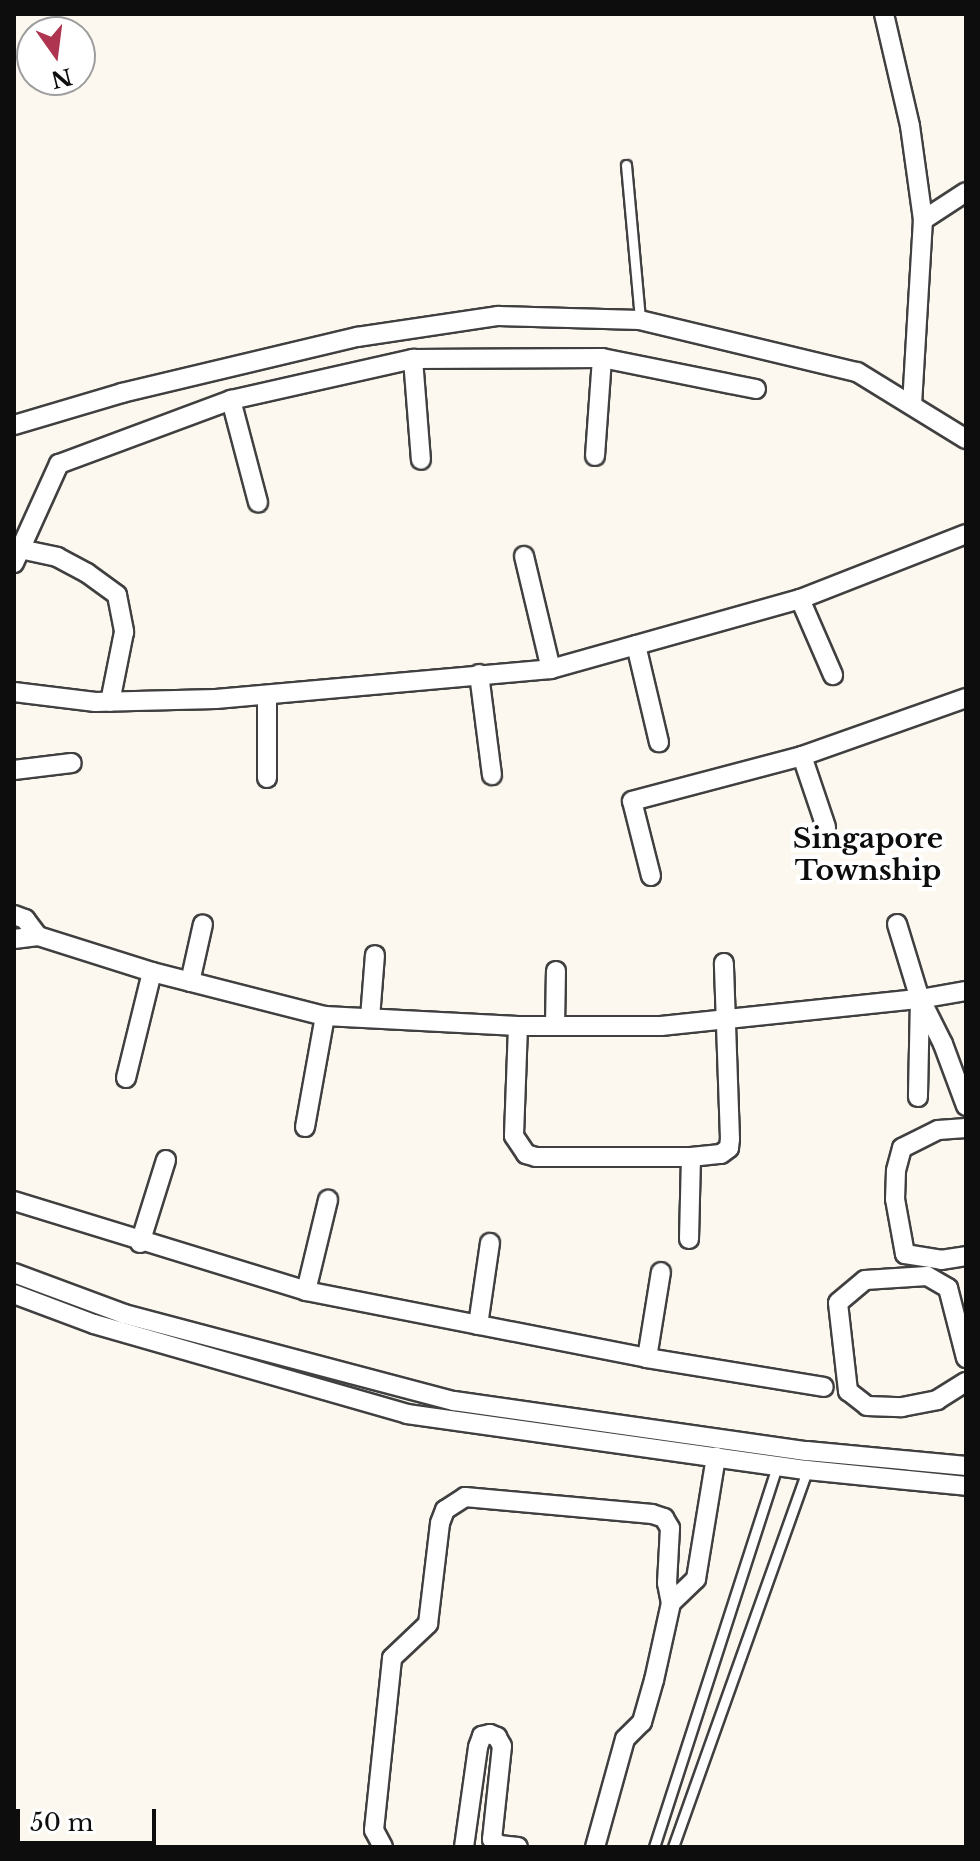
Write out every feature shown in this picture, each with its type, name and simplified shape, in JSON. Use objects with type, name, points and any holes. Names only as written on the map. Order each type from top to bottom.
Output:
[{"type":"street","points":[[884,14],[910,126],[923,220],[912,405]]},
{"type":"street","points":[[923,220],[966,192]]},
{"type":"street","points":[[14,425],[122,393],[357,337],[498,316],[640,320],[857,372],[966,439]]},
{"type":"street","points":[[595,456],[602,358]]},
{"type":"street","points":[[110,702],[124,632],[117,595],[87,573],[57,557],[17,556],[59,464],[231,400],[413,359],[602,358],[756,389]]},
{"type":"street","points":[[413,359],[421,460]]},
{"type":"street","points":[[231,400],[258,502]]},
{"type":"street","points":[[14,692],[110,702],[267,697],[551,669],[800,599],[965,535]]},
{"type":"street","points":[[524,556],[551,669]]},
{"type":"street","points":[[800,599],[833,675]]},
{"type":"street","points":[[636,645],[659,742]]},
{"type":"street","points":[[479,674],[492,775]]},
{"type":"street","points":[[267,697],[267,778]]},
{"type":"street","points":[[651,876],[632,801],[802,756],[965,703]]},
{"type":"street","points":[[802,756],[826,827]]},
{"type":"street","points":[[14,770],[72,763]]},
{"type":"street","points":[[14,915],[25,919],[38,936]]},
{"type":"street","points":[[190,982],[203,924]]},
{"type":"street","points":[[897,924],[920,999],[943,1044],[966,1106]]},
{"type":"street","points":[[14,939],[38,936],[152,972],[325,1016],[518,1026],[661,1026],[920,999],[966,991]]},
{"type":"street","points":[[370,1018],[375,955]]},
{"type":"street","points":[[518,1026],[514,1136],[526,1154],[536,1157],[712,1157],[729,1148],[724,963]]},
{"type":"street","points":[[555,1026],[556,971]]},
{"type":"street","points":[[126,1078],[152,972]]},
{"type":"street","points":[[918,1097],[920,999]]},
{"type":"street","points":[[305,1127],[325,1016]]},
{"type":"street","points":[[966,1128],[938,1130],[902,1148],[896,1171],[895,1199],[905,1254],[941,1260],[966,1256]]},
{"type":"street","points":[[689,1239],[691,1157]]},
{"type":"street","points":[[140,1243],[166,1160]]},
{"type":"street","points":[[306,1291],[328,1200]]},
{"type":"street","points":[[14,1201],[140,1243],[306,1291],[647,1358],[824,1387]]},
{"type":"street","points":[[478,1325],[490,1243]]},
{"type":"street","points":[[647,1358],[661,1272]]},
{"type":"street","points":[[14,1273],[124,1314],[454,1401],[807,1451],[966,1466]]},
{"type":"street","points":[[966,1358],[948,1288],[927,1276],[865,1280],[838,1303],[848,1391],[867,1406],[902,1407],[937,1400],[966,1382]]},
{"type":"street","points":[[14,1294],[94,1324],[407,1414],[807,1470],[966,1486]]},
{"type":"street","points":[[671,1603],[696,1579],[716,1457]]},
{"type":"street","points":[[383,1847],[374,1830],[392,1658],[428,1624],[440,1523],[445,1510],[465,1497],[664,1518],[672,1536],[667,1583],[671,1603],[642,1722],[625,1739],[595,1847]]},
{"type":"street","points":[[464,1847],[478,1747],[482,1736],[490,1734],[497,1737],[502,1746],[492,1839],[499,1845],[518,1847]]},
{"type":"lane","points":[[626,165],[640,320]]},
{"type":"lane","points":[[654,1847],[777,1466]]},
{"type":"lane","points":[[673,1847],[807,1470]]},
{"type":"district","name":"Singapore Township","points":[[868,855]]}]
